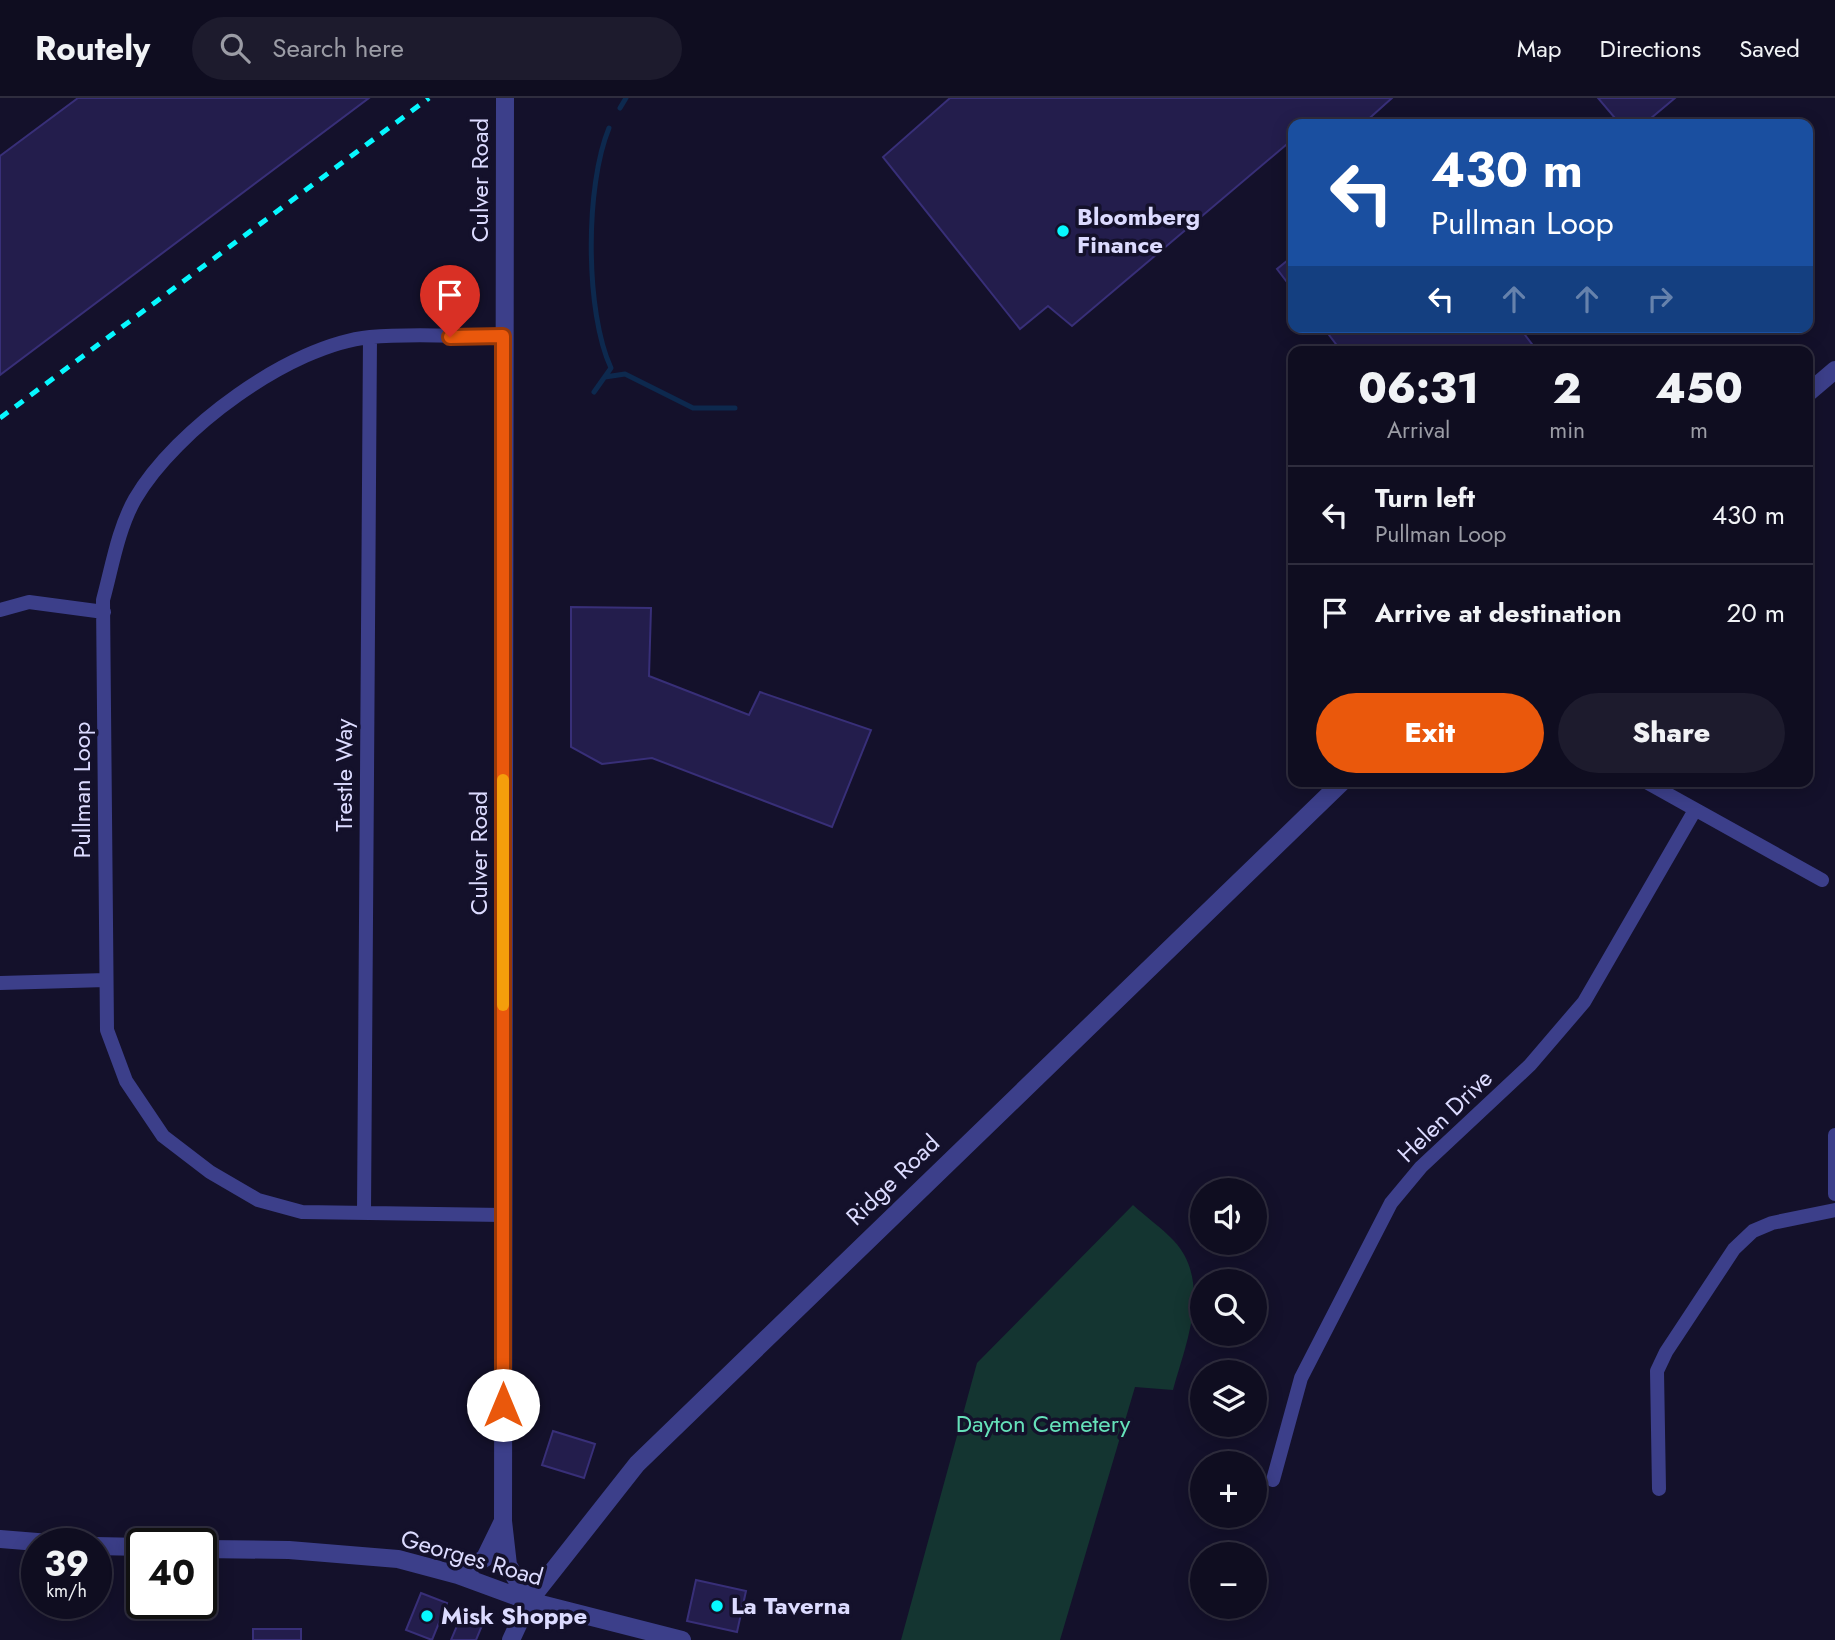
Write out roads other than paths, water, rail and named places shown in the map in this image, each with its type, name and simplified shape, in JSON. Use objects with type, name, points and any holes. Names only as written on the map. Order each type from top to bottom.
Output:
[{"type":"street","name":"Culver Road","points":[[505,98],[503,1521],[508,1565],[528,1601]]},
{"type":"street","name":"Pullman Loop","points":[[503,336],[370,337],[329,345],[284,366],[178,443],[158,465],[134,500],[119,537],[103,600],[107,1030],[126,1081],[163,1136],[210,1172],[258,1200],[302,1212],[503,1214]]},
{"type":"street","name":"Trestle Way","points":[[364,1213],[370,337]]},
{"type":"street","points":[[1813,389],[1835,370]]},
{"type":"street","points":[[0,610],[29,602],[104,612]]},
{"type":"street","name":"Ridge Road","points":[[511,1640],[528,1601],[637,1464],[699,1401],[1337,787]]},
{"type":"street","points":[[1655,787],[1822,880]]},
{"type":"street","name":"Helen Drive","points":[[1273,1480],[1301,1378],[1391,1203],[1422,1167],[1530,1065],[1576,1012],[1695,810]]},
{"type":"street","points":[[0,983],[106,980]]},
{"type":"street","points":[[1835,1135],[1835,1194]]},
{"type":"street","points":[[1659,1489],[1657,1371],[1666,1352],[1734,1249],[1753,1231],[1772,1223],[1835,1210]]},
{"type":"street","points":[[458,1575],[482,1561],[503,1521]]},
{"type":"street","points":[[0,1539],[21,1541]]},
{"type":"street","name":"Georges Road","points":[[217,1549],[289,1550],[398,1559],[458,1575],[528,1601],[682,1640]]},
{"type":"waterway","points":[[620,108],[626,98]]},
{"type":"waterway","points":[[594,392],[611,368],[602,344],[596,315],[591,249],[596,182],[609,128]]},
{"type":"waterway","points":[[605,377],[625,374],[693,408],[735,408]]},
{"type":"railway","points":[[0,418],[429,98]]},
{"type":"place","name":"Bloomberg Finance","points":[[1063,231]]},
{"type":"place","name":"La Taverna","points":[[717,1606]]},
{"type":"place","name":"Misk Shoppe","points":[[427,1616]]},
{"type":"park label","name":"Dayton Cemetery","points":[[1043,1424]]}]
